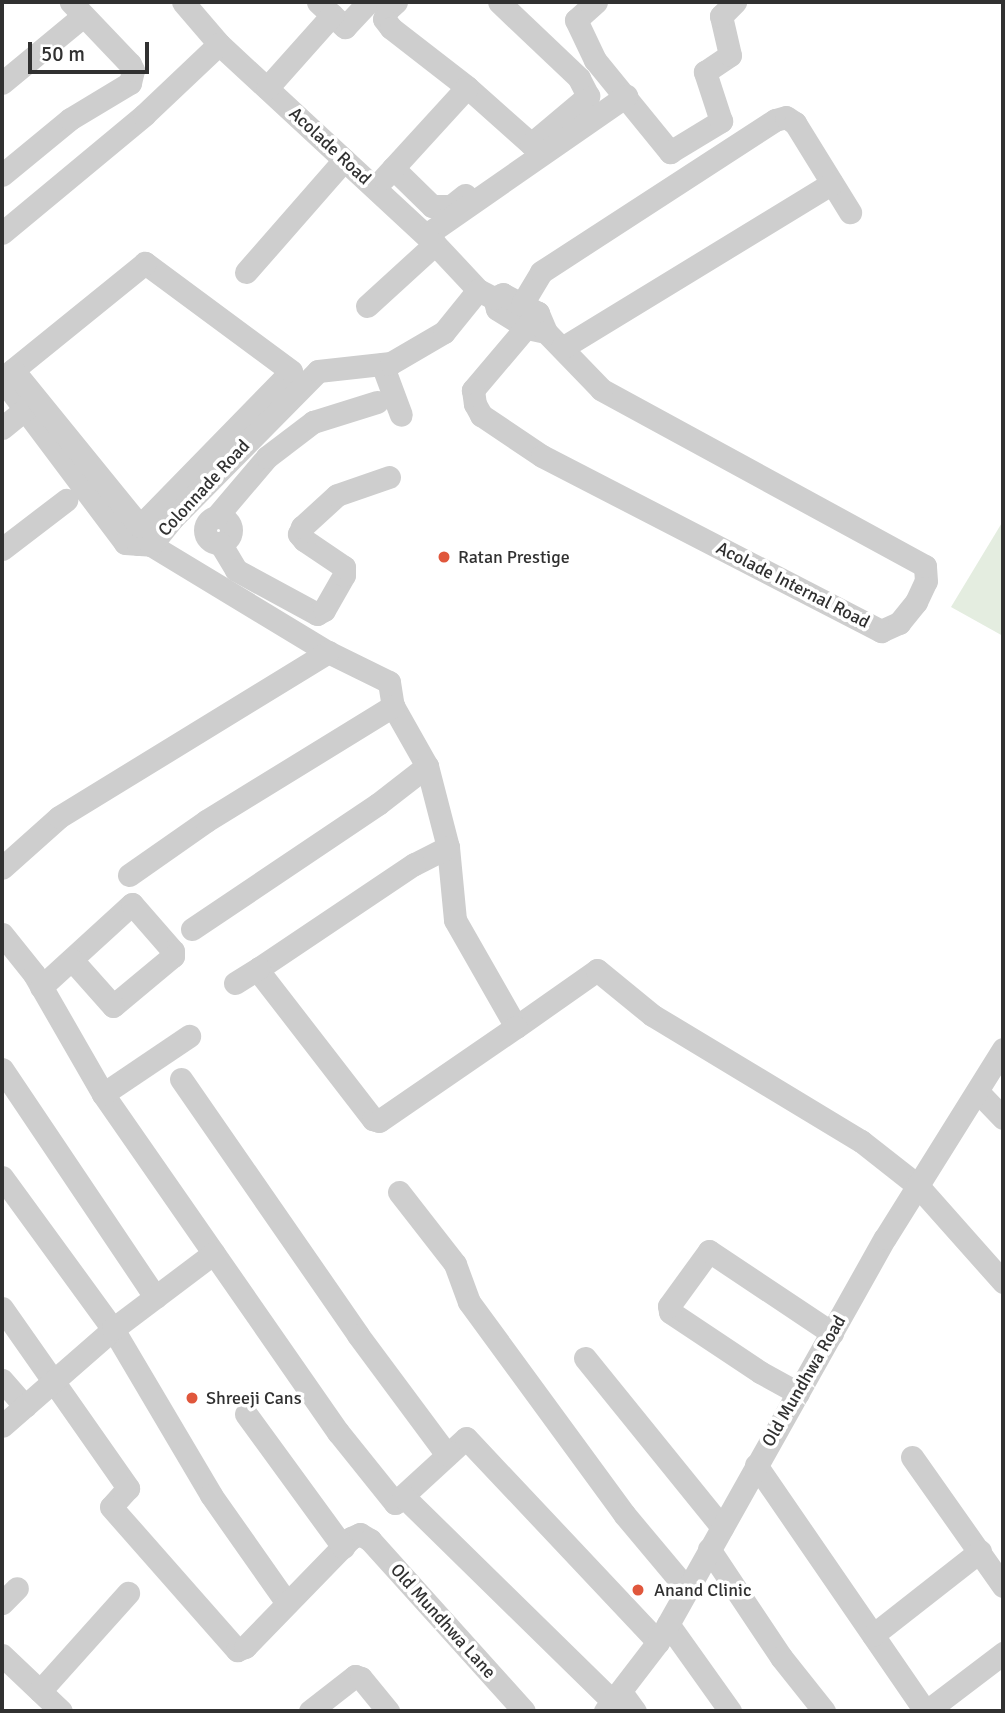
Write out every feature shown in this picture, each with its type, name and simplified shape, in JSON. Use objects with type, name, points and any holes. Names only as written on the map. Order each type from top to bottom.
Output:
[{"type":"street","name":"Acolade Road","points":[[183,2],[219,44],[486,294]]},
{"type":"street","points":[[267,88],[325,8],[345,27],[368,2]]},
{"type":"street","points":[[396,2],[387,10],[384,19],[391,29],[467,87],[531,144]]},
{"type":"street","points":[[393,168],[432,206],[451,206],[588,96],[579,78],[499,2]]},
{"type":"street","points":[[596,2],[576,20],[595,61],[670,152],[721,121],[705,72],[730,55],[721,16],[735,2]]},
{"type":"street","points":[[2,83],[77,9],[133,70],[130,83],[69,119],[2,175]]},
{"type":"street","points":[[2,233],[144,115],[219,44]]},
{"type":"street","points":[[375,188],[467,87]]},
{"type":"street","points":[[367,306],[431,240],[626,96]]},
{"type":"street","points":[[832,183],[539,325],[541,272],[775,120],[786,117],[795,122],[850,212]]},
{"type":"street","points":[[246,272],[344,160]]},
{"type":"street","points":[[2,379],[125,543],[143,538],[292,371],[145,263],[13,370],[143,538]]},
{"type":"street","name":"Acolade Internal Road","points":[[486,294],[497,309],[539,325],[601,389],[925,566],[926,581],[916,602],[899,623],[881,631],[542,456],[481,415],[475,404],[473,390],[539,325]]},
{"type":"street","name":"Colonnade Road","points":[[393,706],[389,682],[328,652],[143,538],[173,519],[318,370],[391,363],[444,331],[486,294]]},
{"type":"street","points":[[382,364],[401,415]]},
{"type":"street","points":[[214,530],[267,457],[313,422],[377,402]]},
{"type":"street","points":[[2,428],[24,410]]},
{"type":"street","points":[[173,519],[214,530],[236,570],[317,614],[324,610],[331,598],[344,575],[344,567],[304,540],[299,534],[302,527],[337,495],[389,477]]},
{"type":"street","points":[[2,549],[66,500]]},
{"type":"street","points":[[2,868],[59,817],[328,652]]},
{"type":"street","points":[[130,875],[206,821],[393,706],[427,766],[448,847],[455,920],[516,1027]]},
{"type":"street","points":[[192,929],[378,804],[427,766]]},
{"type":"street","points":[[235,983],[414,863],[448,847]]},
{"type":"street","points":[[41,987],[132,904],[173,951],[173,956],[113,1006],[72,960]]},
{"type":"street","points":[[2,934],[41,987],[103,1094],[338,1432],[395,1503],[466,1438],[663,1633],[730,1711]]},
{"type":"street","points":[[259,968],[260,973],[373,1119],[380,1121],[597,970],[652,1015],[861,1140],[918,1185],[1003,1282]]},
{"type":"street","points":[[103,1094],[189,1036]]},
{"type":"street","name":"Old Mundhwa Road","points":[[613,1702],[663,1633],[756,1465],[918,1185],[1003,1049]]},
{"type":"street","points":[[2,1069],[155,1297]]},
{"type":"street","points":[[181,1079],[358,1335],[447,1455]]},
{"type":"street","points":[[978,1092],[1003,1118]]},
{"type":"street","points":[[2,1177],[113,1329],[211,1495],[287,1603]]},
{"type":"street","points":[[399,1192],[455,1264],[468,1302],[624,1514],[687,1589]]},
{"type":"street","points":[[798,1393],[670,1312],[669,1306],[709,1251],[832,1333]]},
{"type":"street","points":[[2,1426],[113,1329],[214,1253]]},
{"type":"street","points":[[2,1308],[128,1488],[111,1507],[237,1650],[246,1647],[352,1540]]},
{"type":"street","points":[[585,1357],[722,1527]]},
{"type":"street","points":[[2,1380],[25,1406]]},
{"type":"street","name":"Old Mundhwa Lane","points":[[246,1414],[352,1540],[370,1540],[524,1711]]},
{"type":"street","points":[[912,1457],[1003,1586]]},
{"type":"street","points":[[756,1465],[926,1711],[1003,1654]]},
{"type":"street","points":[[402,1496],[613,1702],[635,1711]]},
{"type":"street","points":[[709,1549],[781,1657],[824,1711]]},
{"type":"street","points":[[873,1635],[980,1551]]},
{"type":"street","points":[[40,1691],[128,1593]]},
{"type":"street","points":[[2,1655],[61,1711]]},
{"type":"street","points":[[310,1711],[355,1676],[361,1678],[388,1711]]},
{"type":"shaded area","points":[[1003,521],[1003,636],[951,607]]},
{"type":"place","name":"Ratan Prestige","points":[[444,557]]},
{"type":"place","name":"Shreeji Cans","points":[[192,1398]]},
{"type":"place","name":"Anand Clinic","points":[[638,1590]]}]
